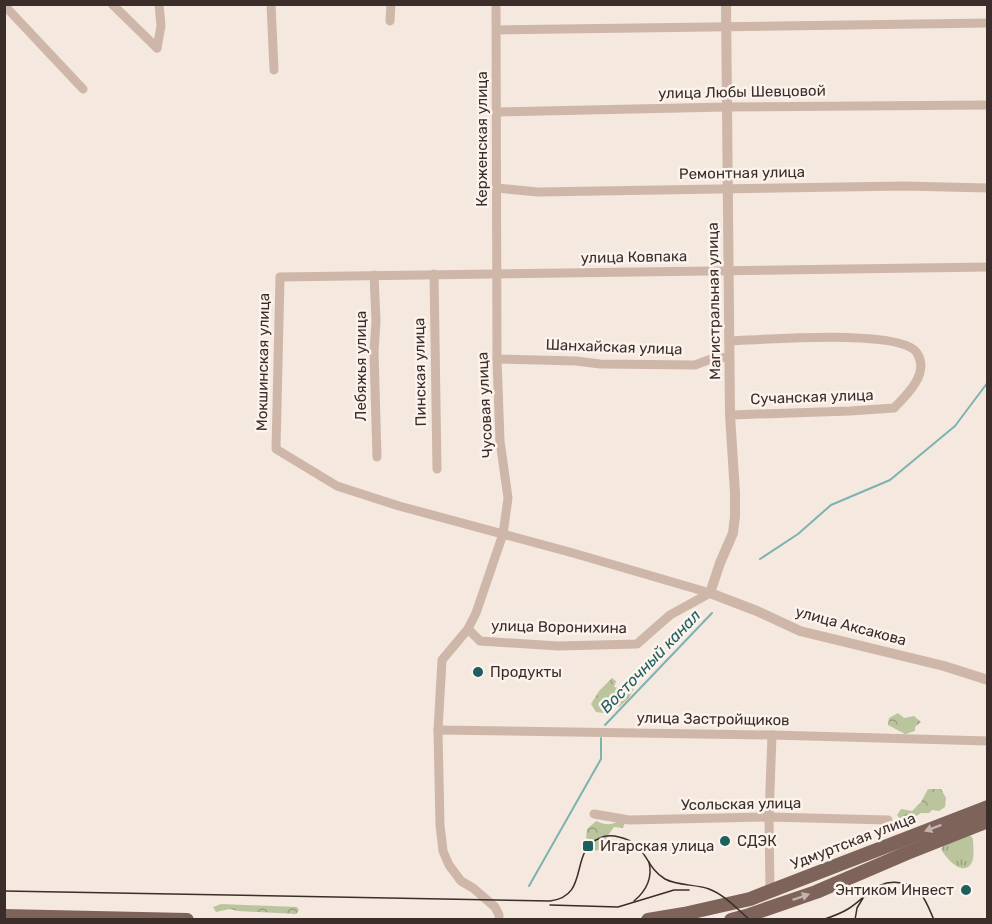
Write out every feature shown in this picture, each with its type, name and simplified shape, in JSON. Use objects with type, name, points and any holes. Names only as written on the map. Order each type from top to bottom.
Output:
[{"type":"main road","name":"Удмуртская улица","points":[[648,920],[731,904],[770,892],[987,807]]},
{"type":"main road","name":"Удмуртская улица","points":[[731,920],[816,892],[987,821]]},
{"type":"main road","points":[[4,916],[187,920]]},
{"type":"street","points":[[112,4],[157,48],[160,26],[159,4]]},
{"type":"street","points":[[271,4],[274,70]]},
{"type":"street","points":[[390,21],[392,4]]},
{"type":"street","name":"Керженская улица","points":[[496,4],[496,274]]},
{"type":"street","name":"Магистральная улица","points":[[710,593],[733,533],[735,516],[730,415],[726,4]]},
{"type":"street","points":[[4,5],[83,89]]},
{"type":"street","points":[[497,30],[987,22]]},
{"type":"street","name":"улица Любы Шевцовой","points":[[497,112],[987,105]]},
{"type":"street","name":"Ремонтная улица","points":[[496,188],[538,192],[904,186],[987,188]]},
{"type":"street","name":"улица Ковпака","points":[[280,277],[987,267]]},
{"type":"street","name":"Лебяжья улица","points":[[374,274],[377,457]]},
{"type":"street","name":"Пинская улица","points":[[434,274],[436,469]]},
{"type":"street","name":"Чусовая улица","points":[[496,274],[500,441],[508,498],[503,534],[476,613],[468,629],[442,660],[438,730],[440,825],[443,851],[449,865],[461,881],[495,907],[499,920]]},
{"type":"street","name":"Мокшинская улица","points":[[280,277],[276,449],[337,486],[399,507],[503,534]]},
{"type":"street","name":"Сучанская улица","points":[[729,341],[852,337],[878,339],[909,345],[918,354],[921,367],[911,391],[894,408],[730,415]]},
{"type":"street","name":"Шанхайская улица","points":[[497,359],[576,361],[600,364],[695,365],[729,357]]},
{"type":"street","points":[[503,534],[710,593]]},
{"type":"street","name":"улица Воронихина","points":[[468,629],[480,641],[558,645],[637,644],[670,615],[710,593]]},
{"type":"street","name":"улица Аксакова","points":[[710,593],[800,631],[944,666],[987,680]]},
{"type":"street","name":"улица Застройщиков","points":[[438,730],[987,741]]},
{"type":"street","points":[[770,892],[769,817],[772,735]]},
{"type":"street","name":"Усольская улица","points":[[594,814],[629,820],[769,817],[888,820]]},
{"type":"green space","points":[[638,668],[647,668],[647,671],[639,679],[639,684],[629,698],[619,707],[610,706],[604,713],[596,712],[591,704],[599,691],[612,678],[616,681],[614,687],[619,688],[622,693]]},
{"type":"green space","points":[[898,713],[904,718],[914,716],[921,722],[915,727],[915,731],[905,734],[888,725],[889,718]]},
{"type":"green space","points":[[928,789],[941,789],[946,798],[945,807],[939,811],[921,813],[912,819],[908,816],[900,819],[897,815],[901,809],[912,811],[921,802]]},
{"type":"green space","points":[[620,820],[625,822],[623,828],[614,827],[606,840],[610,845],[606,849],[593,851],[590,847],[591,840],[586,838],[587,829],[596,821],[608,824]]},
{"type":"green space","points":[[967,835],[973,839],[973,855],[971,864],[963,868],[950,861],[941,849]]},
{"type":"green space","points":[[221,904],[297,907],[299,910],[296,914],[230,909],[216,912],[213,907]]},
{"type":"waterway","name":"Восточный канал","points":[[760,559],[798,534],[831,505],[890,480],[955,426],[988,382]]},
{"type":"waterway","name":"Восточный канал","points":[[605,725],[712,613]]},
{"type":"waterway","name":"Восточный канал","points":[[529,886],[601,759],[601,738]]},
{"type":"tram line","points":[[4,891],[550,901],[563,897],[571,891],[584,853],[590,844],[602,837],[611,836],[635,844],[658,874],[665,879],[675,883],[704,887],[715,892],[750,920]]},
{"type":"tram line","points":[[634,901],[648,884],[649,862]]},
{"type":"tram line","points":[[822,920],[848,909],[878,886],[893,882],[907,884],[917,890],[925,900],[934,920]]},
{"type":"tram line","points":[[550,905],[618,907],[674,890],[689,890]]},
{"type":"tram line","points":[[855,920],[857,908],[863,898]]},
{"type":"place","name":"Продукты","points":[[478,672]]},
{"type":"place","name":"СДЭК","points":[[725,841]]},
{"type":"place","name":"Игарская улица","points":[[588,846]]},
{"type":"place","name":"Энтиком Инвест","points":[[966,890]]}]
